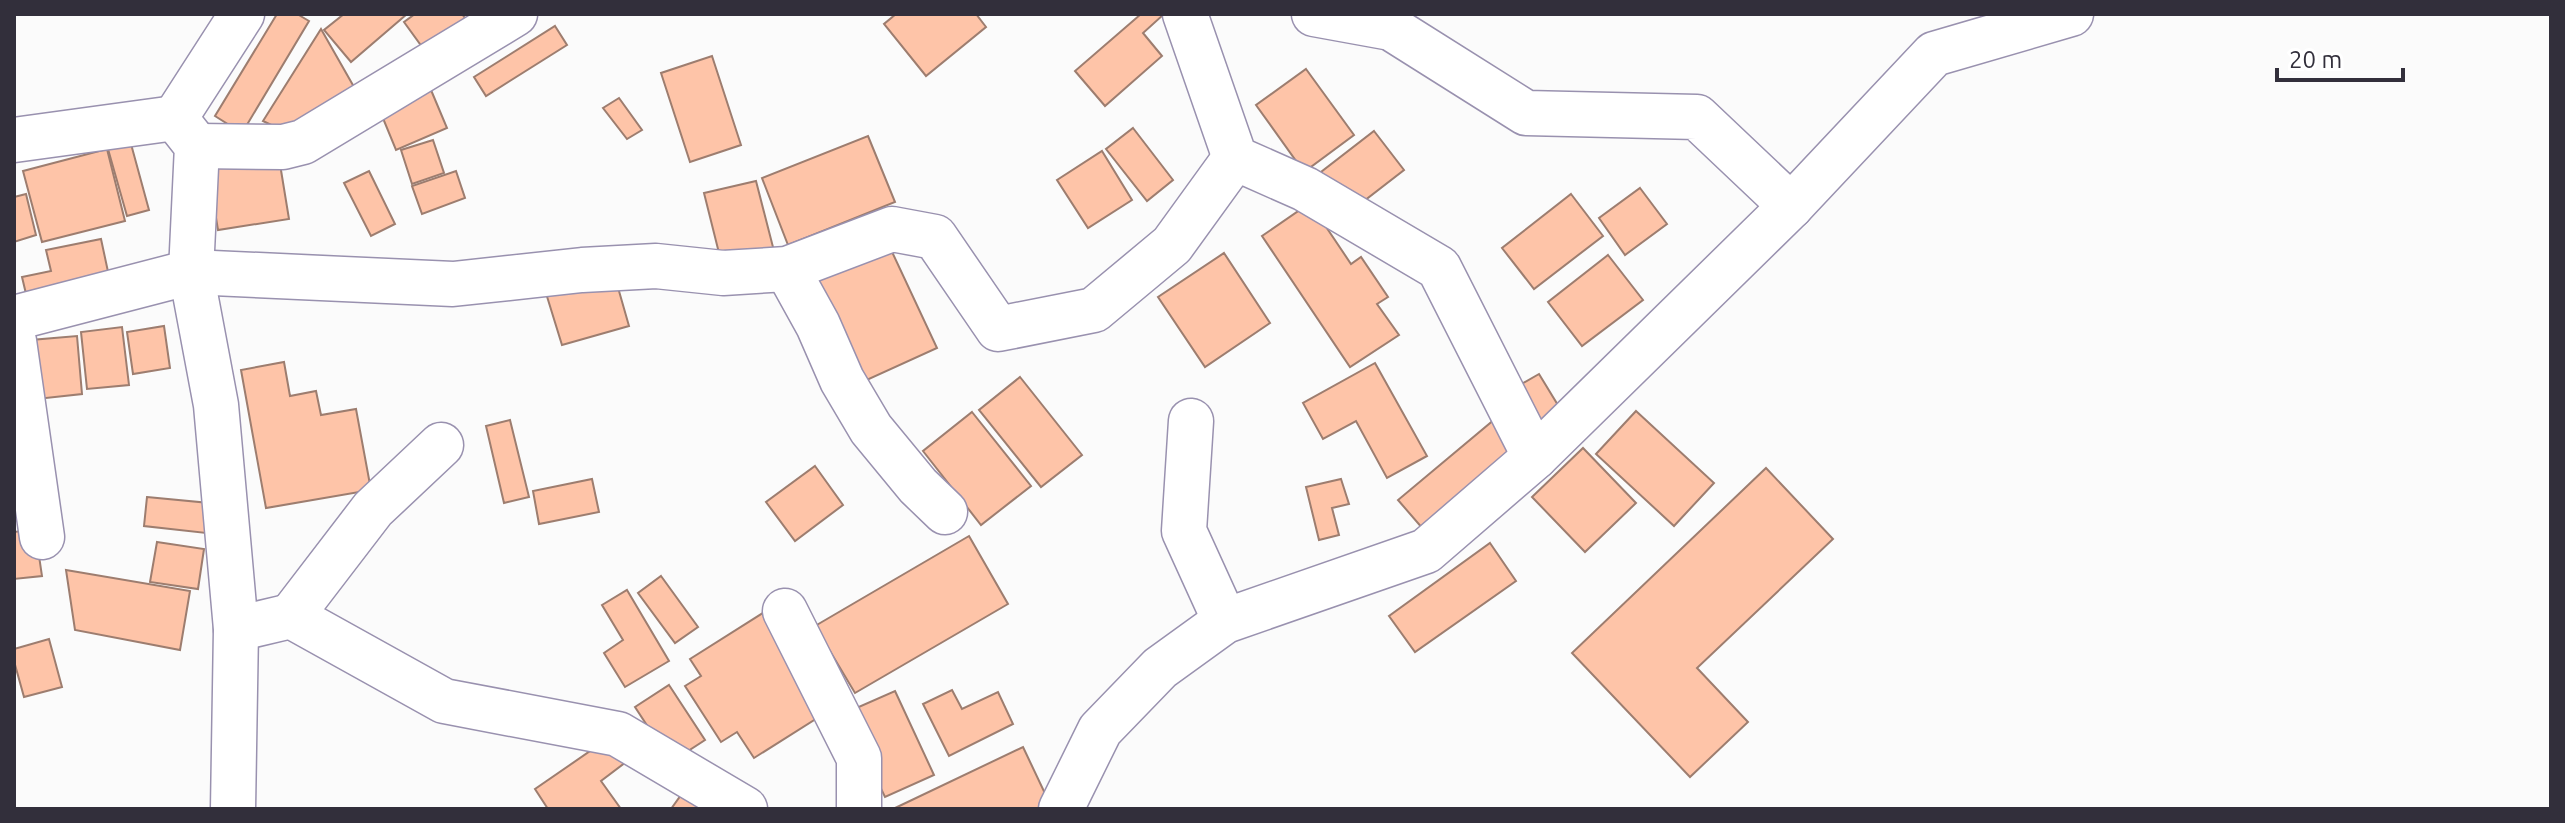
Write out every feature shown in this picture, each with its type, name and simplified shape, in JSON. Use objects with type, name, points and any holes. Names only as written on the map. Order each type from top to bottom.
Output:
[{"type":"street","points":[[233,809],[236,629],[216,405],[191,272],[186,132],[242,14]]},
{"type":"street","points":[[14,140],[186,132],[283,147],[303,142],[515,14]]},
{"type":"street","points":[[1185,14],[1235,158],[1305,189],[1439,268],[1535,457]]},
{"type":"street","points":[[1314,14],[1391,28],[1526,113],[1697,117],[1791,206]]},
{"type":"street","points":[[1061,809],[1100,730],[1160,668],[1225,621],[1426,551],[1535,457],[1791,206],[1934,54],[2071,14]]},
{"type":"street","points":[[14,318],[191,272],[453,284],[582,270],[656,266],[723,273],[787,269],[892,229],[935,237],[998,329],[1094,310],[1172,245],[1235,158]]},
{"type":"street","points":[[787,269],[818,325],[842,380],[871,429],[918,486],[945,512]]},
{"type":"street","points":[[14,341],[21,444],[42,537]]},
{"type":"street","points":[[1191,421],[1184,531],[1225,621]]},
{"type":"street","points":[[236,629],[291,616],[373,509],[441,445]]},
{"type":"street","points":[[785,611],[859,758],[859,809]]},
{"type":"street","points":[[291,616],[444,701],[618,734],[745,809]]},
{"type":"building","points":[[277,14],[297,14],[309,21],[242,133],[215,116]]},
{"type":"building","points":[[344,14],[407,14],[351,62],[324,30]]},
{"type":"building","points":[[415,14],[462,14],[470,25],[428,55],[404,22]]},
{"type":"building","points":[[896,14],[976,14],[986,27],[926,76],[884,24]]},
{"type":"building","points":[[1141,14],[1163,15],[1143,33],[1162,56],[1105,106],[1075,71]]},
{"type":"building","points":[[555,26],[567,45],[486,96],[474,77]]},
{"type":"building","points":[[321,29],[358,94],[296,137],[263,121]]},
{"type":"building","points":[[712,56],[741,145],[690,162],[661,73]]},
{"type":"building","points":[[1306,69],[1354,135],[1304,172],[1256,105]]},
{"type":"building","points":[[431,90],[447,128],[396,150],[380,111]]},
{"type":"building","points":[[619,98],[642,130],[627,139],[603,108]]},
{"type":"building","points":[[1133,128],[1173,180],[1147,201],[1106,149]]},
{"type":"building","points":[[1374,131],[1404,170],[1351,211],[1321,172]]},
{"type":"building","points":[[868,136],[895,202],[788,245],[762,178]]},
{"type":"building","points":[[433,140],[444,173],[412,184],[401,150]]},
{"type":"building","points":[[131,144],[149,210],[127,216],[108,149]]},
{"type":"building","points":[[107,149],[125,221],[42,242],[23,171]]},
{"type":"building","points":[[1102,151],[1132,200],[1088,228],[1057,180]]},
{"type":"building","points":[[279,158],[289,219],[218,230],[208,169]]},
{"type":"building","points":[[369,171],[395,224],[371,236],[344,183]]},
{"type":"building","points":[[456,171],[465,198],[422,214],[412,186]]},
{"type":"building","points":[[756,181],[774,251],[722,265],[704,193]]},
{"type":"building","points":[[1640,188],[1667,224],[1625,255],[1599,218]]},
{"type":"building","points":[[26,194],[36,235],[14,242],[14,197]]},
{"type":"building","points":[[1571,194],[1603,236],[1534,289],[1502,248]]},
{"type":"building","points":[[1310,203],[1351,264],[1361,257],[1388,297],[1377,304],[1399,335],[1350,367],[1262,236]]},
{"type":"building","points":[[101,239],[110,281],[27,298],[22,277],[51,271],[46,250]]},
{"type":"building","points":[[886,239],[937,348],[858,384],[807,276]]},
{"type":"building","points":[[1224,253],[1270,323],[1205,367],[1158,297]]},
{"type":"building","points":[[1608,255],[1643,300],[1582,346],[1548,302]]},
{"type":"building","points":[[613,270],[629,326],[562,345],[545,290]]},
{"type":"building","points":[[164,326],[170,368],[133,374],[127,332]]},
{"type":"building","points":[[122,327],[129,385],[87,389],[81,332]]},
{"type":"building","points":[[77,336],[82,394],[37,399],[31,340]]},
{"type":"building","points":[[284,362],[290,396],[316,391],[321,415],[356,409],[371,490],[266,508],[241,370]]},
{"type":"building","points":[[1375,363],[1427,456],[1387,478],[1356,421],[1323,439],[1303,403]]},
{"type":"building","points":[[1539,374],[1567,420],[1538,436],[1511,390]]},
{"type":"building","points":[[1020,377],[1082,455],[1041,487],[979,410]]},
{"type":"building","points":[[1636,411],[1714,483],[1674,526],[1596,454]]},
{"type":"building","points":[[972,412],[1031,486],[981,525],[923,451]]},
{"type":"building","points":[[1495,419],[1528,457],[1430,537],[1398,500]]},
{"type":"building","points":[[510,420],[529,497],[504,503],[486,426]]},
{"type":"building","points":[[1583,448],[1636,503],[1585,552],[1532,497]]},
{"type":"building","points":[[815,466],[843,505],[795,541],[766,502]]},
{"type":"building","points":[[1766,468],[1833,539],[1697,668],[1748,722],[1690,777],[1572,653]]},
{"type":"building","points":[[592,479],[599,512],[539,524],[533,491]]},
{"type":"building","points":[[1341,479],[1349,504],[1332,508],[1339,535],[1319,540],[1306,487]]},
{"type":"building","points":[[147,497],[209,503],[206,533],[144,526]]},
{"type":"building","points":[[35,529],[42,576],[14,579],[14,532]]},
{"type":"building","points":[[969,536],[1008,604],[855,693],[815,626]]},
{"type":"building","points":[[157,542],[204,549],[198,589],[150,582]]},
{"type":"building","points":[[1490,543],[1516,581],[1415,652],[1389,616]]},
{"type":"building","points":[[66,570],[190,591],[180,650],[75,630]]},
{"type":"building","points":[[661,576],[698,627],[675,643],[638,593]]},
{"type":"building","points":[[627,590],[669,661],[625,687],[604,653],[623,640],[602,605]]},
{"type":"building","points":[[766,611],[830,710],[754,758],[737,732],[721,742],[685,686],[701,676],[690,659]]},
{"type":"building","points":[[49,639],[62,687],[24,697],[14,661],[14,649]]},
{"type":"building","points":[[669,685],[705,740],[671,762],[635,707]]},
{"type":"building","points":[[952,690],[962,709],[998,692],[1013,724],[949,756],[923,704]]},
{"type":"building","points":[[895,691],[934,775],[885,797],[845,713]]},
{"type":"building","points":[[609,738],[626,762],[601,781],[621,809],[548,809],[535,789]]},
{"type":"building","points":[[1023,747],[1050,804],[1039,809],[893,809]]},
{"type":"building","points":[[691,781],[725,809],[671,809]]}]
